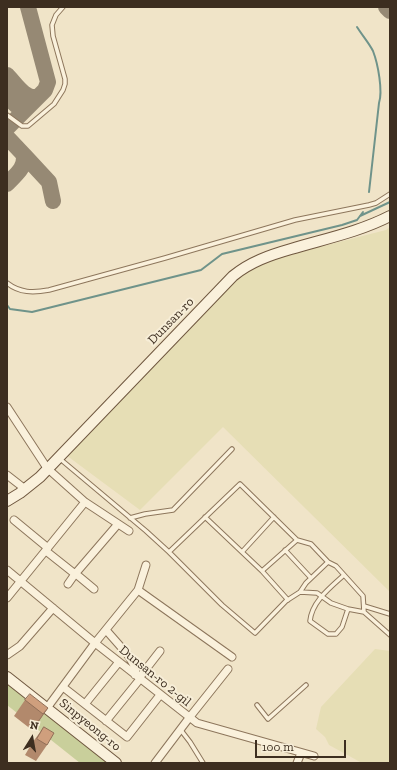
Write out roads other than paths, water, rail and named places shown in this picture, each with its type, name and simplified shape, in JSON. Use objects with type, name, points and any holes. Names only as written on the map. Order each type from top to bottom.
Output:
[{"type":"street","name":"Dunsan-ro","points":[[7,501],[40,477],[227,282],[250,263],[381,221],[390,216]]},
{"type":"street","points":[[7,407],[47,468],[85,502],[129,531]]},
{"type":"street","points":[[7,475],[25,489]]},
{"type":"street","points":[[7,598],[85,502]]},
{"type":"street","points":[[14,520],[94,589]]},
{"type":"street","points":[[68,584],[118,524]]},
{"type":"street","points":[[146,565],[138,590],[95,643],[63,687],[127,737],[160,695]]},
{"type":"street","name":"Dunsan-ro 2-gil","points":[[7,570],[189,718],[228,668]]},
{"type":"street","points":[[138,590],[232,657]]},
{"type":"street","points":[[7,655],[20,646],[53,608]]},
{"type":"street","points":[[106,630],[128,655],[136,669],[138,677]]},
{"type":"street","points":[[106,721],[138,677],[160,651]]},
{"type":"street","points":[[85,704],[119,662]]},
{"type":"street","name":"Sinpyeong-ro","points":[[7,677],[116,763]]},
{"type":"street","name":"Sinpyeong-ro","points":[[47,708],[63,687]]},
{"type":"street","points":[[155,763],[189,718],[197,723],[314,756]]},
{"type":"street","points":[[297,763],[302,753]]},
{"type":"lane","points":[[7,115],[22,126],[28,126],[54,104],[63,90],[65,79],[53,36],[52,25],[56,15],[63,7]]},
{"type":"lane","points":[[7,282],[16,289],[25,292],[49,290],[295,220],[369,205],[376,203],[390,194]]},
{"type":"lane","points":[[130,518],[173,510],[232,449]]},
{"type":"lane","points":[[58,457],[169,552],[222,605],[255,633],[288,600],[300,592],[311,578],[328,562]]},
{"type":"lane","points":[[169,552],[240,484],[297,540],[311,544],[328,562],[336,566],[363,596],[364,612]]},
{"type":"lane","points":[[205,517],[262,571],[288,600]]},
{"type":"lane","points":[[242,552],[274,517]]},
{"type":"lane","points":[[262,571],[297,540]]},
{"type":"lane","points":[[285,550],[311,578]]},
{"type":"lane","points":[[344,575],[321,596],[311,615],[310,621],[328,634],[336,634],[342,627],[348,609]]},
{"type":"lane","points":[[300,592],[317,593],[331,603],[348,609],[364,612],[390,635]]},
{"type":"lane","points":[[364,606],[390,614]]},
{"type":"lane","points":[[257,705],[268,719],[306,685]]},
{"type":"lane","points":[[180,730],[190,742],[203,763]]},
{"type":"waterway","points":[[357,27],[373,51],[377,63],[380,85],[380,98],[369,192]]},
{"type":"waterway","points":[[360,216],[390,202]]},
{"type":"waterway","points":[[7,305],[10,309],[32,312],[201,270],[222,254],[342,225],[357,220],[363,212]]}]
